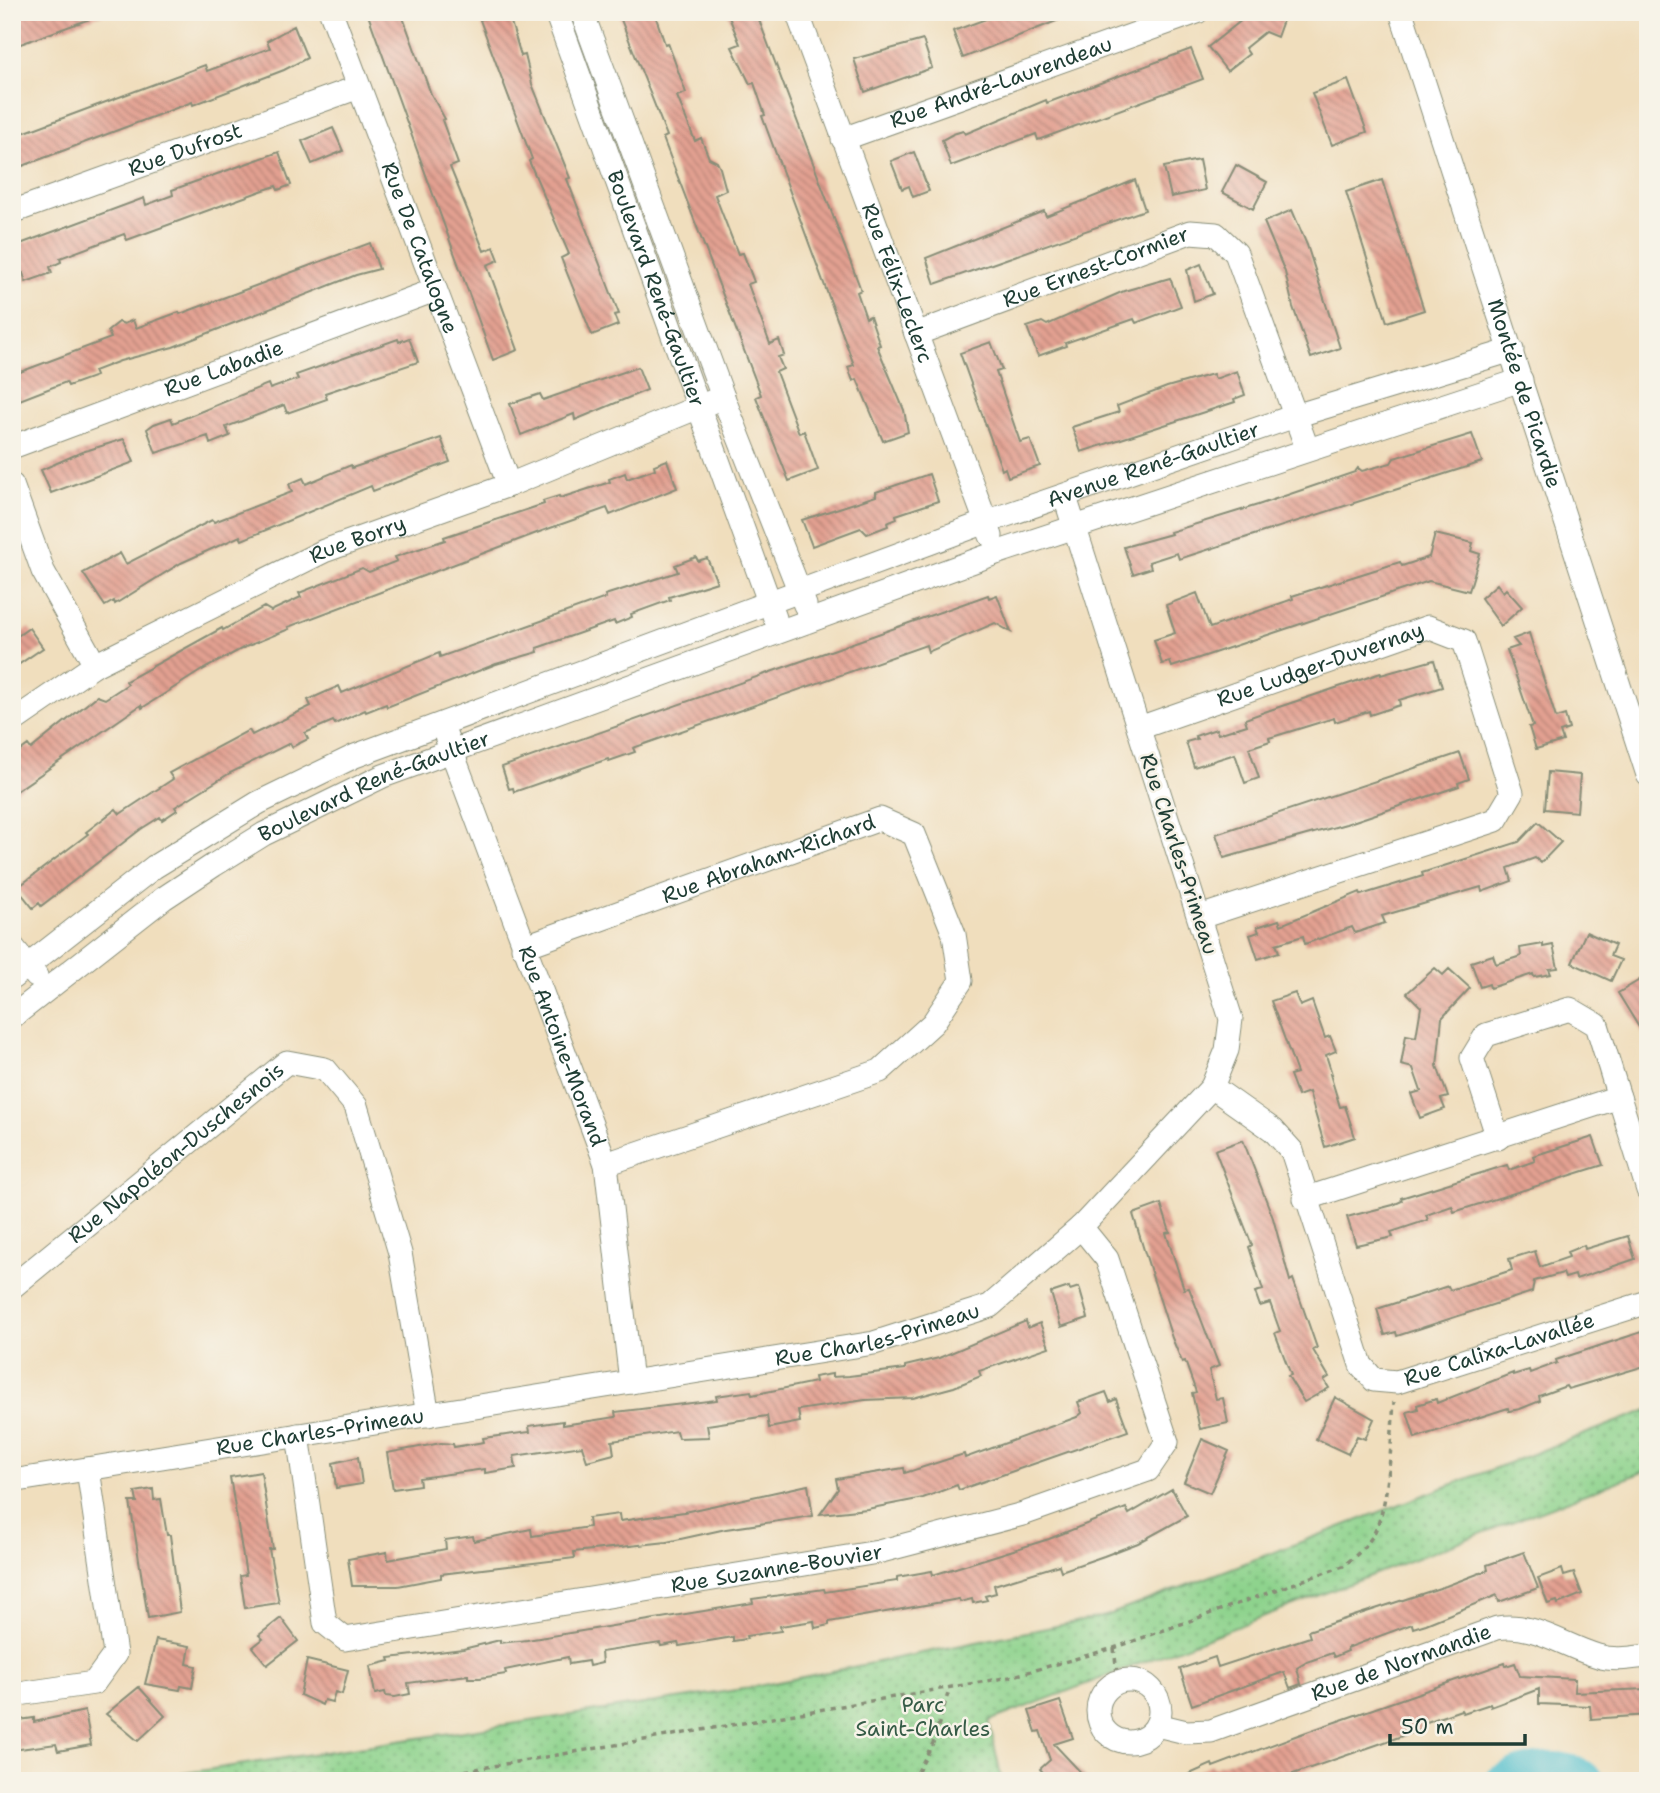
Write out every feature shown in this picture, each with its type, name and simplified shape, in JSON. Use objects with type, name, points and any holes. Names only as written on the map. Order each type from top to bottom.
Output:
[{"type":"street","name":"Rue De Catalogne","points":[[331,12],[509,485]]},
{"type":"street","name":"Boulevard René-Gaultier","points":[[556,12],[779,631]]},
{"type":"street","name":"Boulevard René-Gaultier","points":[[12,1017],[164,898],[264,834],[383,776],[811,621],[723,397],[582,12]]},
{"type":"street","name":"Rue Félix-Leclerc","points":[[797,12],[996,552]]},
{"type":"street","name":"Rue André-Laurendeau","points":[[843,139],[1197,12]]},
{"type":"street","name":"Montée de Picardie","points":[[1401,12],[1648,775]]},
{"type":"street","name":"Rue Dufrost","points":[[12,212],[359,87]]},
{"type":"street","name":"Rue Ernest-Cormier","points":[[916,334],[1190,232],[1216,234],[1236,253],[1307,448]]},
{"type":"street","name":"Rue Labadie","points":[[12,447],[435,290]]},
{"type":"street","name":"Avenue René-Gaultier","points":[[800,593],[986,522],[1296,416],[1512,350]]},
{"type":"street","name":"Avenue René-Gaultier","points":[[811,621],[996,552],[1521,380]]},
{"type":"street","name":"Rue Borry","points":[[12,722],[95,665],[324,551],[509,485],[723,397]]},
{"type":"street","points":[[12,485],[43,571],[95,665]]},
{"type":"street","name":"Rue Charles-Primeau","points":[[12,1482],[874,1342],[990,1306],[1081,1227],[1212,1087],[1227,1050],[1231,1019],[1065,497]]},
{"type":"street","name":"Boulevard René-Gaultier","points":[[20,972],[154,867],[258,803],[355,756],[800,593]]},
{"type":"street","name":"Rue Ludger-Duvernay","points":[[1139,729],[1428,627],[1464,641],[1512,793],[1496,820],[1200,918]]},
{"type":"street","name":"Rue Antoine-Morand","points":[[441,723],[606,1164],[631,1382]]},
{"type":"street","name":"Rue Abraham-Richard","points":[[523,947],[880,819],[914,834],[954,934],[961,981],[933,1023],[880,1071],[606,1164]]},
{"type":"street","points":[[12,946],[20,972],[47,990]]},
{"type":"street","points":[[1498,1138],[1472,1058],[1486,1035],[1570,1009],[1597,1025],[1648,1189]]},
{"type":"street","name":"Rue Napoléon-Duschesnois","points":[[12,1287],[287,1062],[326,1069],[356,1106],[400,1253],[428,1415]]},
{"type":"street","name":"Rue Calixa-Lavallée","points":[[1212,1087],[1273,1130],[1292,1151],[1305,1199],[1361,1365],[1374,1380],[1396,1382],[1648,1302]]},
{"type":"street","points":[[1305,1199],[1619,1097]]},
{"type":"street","name":"Rue Suzanne-Bouvier","points":[[298,1436],[325,1623],[345,1639],[878,1552],[1023,1514],[1148,1470],[1167,1442],[1107,1259],[1081,1227]]},
{"type":"street","points":[[12,1695],[94,1683],[115,1654],[89,1469]]},
{"type":"street","name":"Rue de Normandie","points":[[1157,1725],[1186,1732],[1212,1731],[1497,1628],[1515,1625],[1597,1656],[1616,1659],[1648,1656]]},
{"type":"street","points":[[1139,1681],[1155,1694],[1160,1714],[1157,1725],[1144,1738],[1134,1742],[1115,1738],[1107,1732],[1099,1714],[1103,1695],[1118,1682],[1139,1681]]},
{"type":"path","points":[[406,1781],[1010,1677],[1114,1648],[1343,1566],[1360,1553],[1376,1530],[1386,1482],[1396,1382]]},
{"type":"path","points":[[1114,1648],[1118,1682]]},
{"type":"path","points":[[913,1781],[933,1744],[950,1687]]},
{"type":"green space","name":"Parc Saint-Charles","points":[[1648,1410],[1648,1470],[989,1721],[1002,1781],[133,1781],[743,1689],[1106,1616]]},
{"type":"building","points":[[12,12],[103,12],[104,14],[12,47]]},
{"type":"building","points":[[367,12],[401,12],[431,94],[445,119],[442,120],[458,164],[450,167],[484,251],[494,247],[499,260],[487,265],[518,350],[493,360]]},
{"type":"building","points":[[480,12],[508,12],[521,56],[525,55],[532,84],[570,178],[567,179],[619,314],[614,315],[618,325],[592,335],[561,258],[569,254],[529,161],[532,159],[480,20]]},
{"type":"building","points":[[618,12],[654,12],[665,44],[668,43],[686,93],[677,96],[695,141],[701,138],[709,158],[717,162],[720,168],[726,190],[715,195],[738,254],[743,253],[754,282],[748,284],[770,344],[779,340],[784,355],[778,357],[783,369],[776,372],[799,433],[804,431],[818,470],[789,481],[756,397],[761,395],[663,138],[667,136]]},
{"type":"building","points":[[727,12],[756,12],[861,290],[857,292],[866,318],[870,316],[880,345],[877,346],[904,410],[908,432],[883,441],[857,379],[853,381],[848,367],[854,365],[762,116],[765,115],[754,83],[750,84],[732,47],[740,44]]},
{"type":"building","points":[[1005,12],[1074,14],[963,58],[953,31]]},
{"type":"building","points":[[1252,12],[1286,12],[1277,37],[1265,32],[1245,48],[1249,54],[1227,71],[1208,47]]},
{"type":"building","points":[[294,26],[307,58],[284,70],[12,170],[12,137],[205,65],[207,71],[270,48],[267,41]]},
{"type":"building","points":[[923,40],[932,68],[865,92],[854,59]]},
{"type":"building","points":[[1191,49],[1203,79],[1038,140],[1036,134],[951,166],[942,140],[953,134],[963,131],[965,134],[1046,100],[1047,103]]},
{"type":"building","points":[[1348,80],[1367,132],[1332,145],[1312,93]]},
{"type":"building","points":[[333,128],[343,151],[312,164],[302,141]]},
{"type":"building","points":[[279,152],[291,185],[278,190],[276,186],[261,191],[127,240],[124,234],[60,258],[61,262],[50,267],[52,273],[26,282],[23,273],[12,277],[12,247],[144,198],[146,205],[173,195],[172,190]]},
{"type":"building","points":[[914,152],[929,191],[913,197],[909,186],[902,189],[891,161]]},
{"type":"building","points":[[1199,160],[1205,190],[1171,197],[1164,167]]},
{"type":"building","points":[[1236,165],[1267,182],[1253,209],[1222,192]]},
{"type":"building","points":[[1135,180],[1145,210],[935,284],[926,258],[1044,211],[1046,216]]},
{"type":"building","points":[[1382,180],[1424,310],[1387,322],[1346,192]]},
{"type":"building","points":[[1292,210],[1307,245],[1340,348],[1311,358],[1293,307],[1285,272],[1264,222]]},
{"type":"building","points":[[370,243],[379,269],[356,275],[173,347],[120,361],[94,371],[96,376],[68,386],[66,382],[17,401],[12,390],[12,375],[111,338],[108,331],[119,322],[124,324],[133,320],[136,328]]},
{"type":"building","points":[[1201,264],[1213,294],[1194,301],[1187,270]]},
{"type":"building","points":[[1170,278],[1181,306],[1136,323],[1134,319],[1065,343],[1066,346],[1038,356],[1027,327],[1042,322],[1047,325],[1124,291]]},
{"type":"building","points":[[409,338],[418,362],[325,393],[327,399],[287,413],[284,405],[226,427],[230,436],[210,444],[208,436],[156,453],[147,429],[154,424],[171,418],[173,423],[268,384],[270,389],[298,379],[296,375],[398,339],[399,342]]},
{"type":"building","points":[[991,342],[1002,370],[996,372],[1020,442],[1030,439],[1040,466],[1008,477],[1005,468],[1002,470],[960,353]]},
{"type":"building","points":[[638,367],[647,390],[575,420],[574,414],[521,435],[510,404],[540,394],[543,400]]},
{"type":"building","points":[[1237,371],[1245,395],[1234,399],[1235,402],[1081,452],[1072,427],[1119,412],[1117,406],[1167,387],[1213,374],[1215,379]]},
{"type":"building","points":[[1472,434],[1482,462],[1179,559],[1177,553],[1149,562],[1151,568],[1133,574],[1124,547],[1258,505],[1355,472],[1358,468],[1362,471],[1391,463],[1394,458]]},
{"type":"building","points":[[441,438],[450,462],[373,491],[371,486],[242,540],[240,536],[181,563],[115,604],[114,601],[105,606],[83,573],[120,553],[126,564],[212,520],[214,522],[292,492],[289,484],[303,478],[306,484],[351,465],[352,468]]},
{"type":"building","points":[[124,439],[134,462],[51,493],[41,470],[82,452]]},
{"type":"building","points":[[667,460],[677,488],[610,515],[607,508],[542,531],[288,627],[289,629],[243,648],[202,670],[142,708],[141,705],[12,794],[12,757],[28,745],[31,749],[97,696],[105,699],[128,684],[126,681],[222,628],[223,630],[264,607],[271,611],[301,597],[299,593],[362,568],[369,572],[397,561],[395,557],[445,540],[444,537],[544,504],[543,501],[610,482],[609,479],[625,473],[627,479],[655,469],[654,465]]},
{"type":"building","points":[[929,474],[938,501],[896,515],[897,519],[887,523],[888,526],[867,534],[861,528],[812,546],[802,520],[876,496],[876,492]]},
{"type":"building","points":[[1435,534],[1473,543],[1471,551],[1480,554],[1469,591],[1429,581],[1172,667],[1170,662],[1162,664],[1154,640],[1175,633],[1166,605],[1197,593],[1210,628],[1293,599],[1292,596],[1400,562],[1402,566],[1429,557]]},
{"type":"building","points":[[696,557],[698,561],[707,558],[717,582],[669,597],[670,600],[631,614],[632,617],[615,624],[614,621],[537,648],[538,652],[496,664],[387,707],[386,704],[366,712],[365,710],[335,724],[333,721],[305,733],[308,739],[292,747],[290,743],[230,773],[175,807],[177,810],[162,820],[160,817],[141,829],[41,906],[39,903],[33,908],[17,888],[116,809],[120,814],[173,779],[169,773],[249,730],[252,735],[311,706],[308,700],[339,686],[342,693],[439,653],[440,657],[606,598],[605,595],[678,572],[675,565]]},
{"type":"building","points":[[1497,584],[1503,592],[1506,589],[1522,607],[1501,626],[1481,598]]},
{"type":"building","points":[[988,595],[989,598],[997,595],[1011,632],[995,623],[928,652],[926,645],[633,748],[635,752],[609,761],[608,759],[514,792],[513,788],[509,789],[502,767]]},
{"type":"building","points":[[29,628],[43,648],[12,669],[12,640]]},
{"type":"building","points":[[1529,633],[1556,718],[1565,715],[1569,729],[1560,732],[1563,741],[1536,749],[1529,727],[1533,726],[1507,650],[1519,646],[1513,639]]},
{"type":"building","points":[[1434,660],[1442,687],[1399,700],[1400,705],[1370,715],[1369,711],[1335,722],[1334,718],[1269,738],[1270,741],[1249,748],[1259,778],[1245,783],[1235,754],[1194,767],[1186,742],[1197,739],[1195,736],[1216,729],[1218,734],[1247,725],[1245,719],[1270,710],[1381,673]]},
{"type":"building","points":[[1460,753],[1469,779],[1458,783],[1459,786],[1346,824],[1224,858],[1216,834]]},
{"type":"building","points":[[1548,772],[1580,775],[1577,812],[1545,809]]},
{"type":"building","points":[[1538,822],[1561,842],[1541,863],[1535,858],[1508,868],[1512,881],[1482,892],[1481,887],[1382,916],[1385,923],[1355,933],[1352,927],[1305,944],[1303,936],[1276,944],[1279,952],[1258,959],[1250,935],[1259,932],[1257,927],[1279,920],[1281,925],[1360,892],[1361,895],[1423,876],[1422,873],[1519,842]]},
{"type":"building","points":[[1586,932],[1615,945],[1610,956],[1621,960],[1611,981],[1572,963]]},
{"type":"building","points":[[1543,944],[1543,947],[1553,945],[1558,968],[1549,969],[1551,974],[1534,977],[1533,974],[1490,988],[1489,984],[1480,987],[1471,962],[1493,955],[1496,964],[1521,956],[1520,948]]},
{"type":"building","points":[[1435,968],[1443,975],[1449,969],[1470,988],[1442,1018],[1437,1066],[1448,1097],[1441,1099],[1445,1109],[1420,1118],[1411,1094],[1421,1091],[1413,1068],[1401,1065],[1406,1035],[1416,1037],[1421,1007],[1407,993]]},
{"type":"building","points":[[1648,975],[1648,1042],[1618,993]]},
{"type":"building","points":[[1295,993],[1300,1006],[1312,1001],[1325,1038],[1330,1036],[1336,1051],[1326,1055],[1330,1074],[1340,1107],[1345,1106],[1355,1137],[1325,1147],[1309,1092],[1298,1096],[1290,1075],[1297,1073],[1271,1001]]},
{"type":"building","points":[[1593,1137],[1603,1165],[1454,1212],[1452,1206],[1426,1215],[1428,1220],[1391,1232],[1393,1237],[1356,1245],[1347,1217],[1393,1205],[1402,1201],[1401,1198],[1507,1165],[1509,1170],[1535,1161],[1533,1156]]},
{"type":"building","points":[[1243,1140],[1273,1218],[1290,1281],[1293,1279],[1317,1348],[1313,1350],[1329,1377],[1324,1380],[1329,1388],[1304,1402],[1288,1376],[1291,1375],[1275,1333],[1280,1331],[1270,1303],[1260,1306],[1255,1292],[1263,1290],[1249,1247],[1252,1245],[1215,1150]]},
{"type":"building","points":[[1161,1204],[1170,1232],[1166,1233],[1184,1289],[1189,1288],[1219,1366],[1209,1370],[1216,1399],[1223,1398],[1228,1423],[1200,1429],[1192,1393],[1196,1392],[1185,1361],[1182,1362],[1172,1338],[1144,1250],[1133,1214]]},
{"type":"building","points":[[1628,1236],[1635,1259],[1576,1279],[1575,1275],[1565,1278],[1563,1273],[1534,1281],[1532,1292],[1397,1336],[1396,1332],[1385,1335],[1377,1309],[1448,1286],[1450,1290],[1512,1270],[1509,1259],[1535,1251],[1540,1267],[1569,1257],[1567,1252],[1584,1245],[1585,1249]]},
{"type":"building","points":[[1069,1287],[1070,1290],[1079,1287],[1088,1318],[1061,1327],[1051,1293]]},
{"type":"building","points":[[1026,1321],[1028,1328],[1040,1323],[1049,1347],[979,1371],[981,1376],[954,1387],[913,1398],[865,1400],[798,1410],[800,1422],[769,1428],[767,1416],[707,1425],[709,1437],[678,1438],[676,1431],[612,1441],[614,1454],[587,1461],[582,1446],[514,1456],[516,1468],[485,1473],[485,1469],[419,1478],[420,1485],[393,1489],[387,1453],[441,1443],[453,1444],[454,1447],[484,1442],[483,1438],[530,1432],[529,1426],[563,1421],[563,1425],[616,1417],[615,1412],[717,1400],[716,1396],[751,1391],[752,1395],[815,1382],[814,1377],[832,1374],[832,1377],[849,1376],[905,1369],[905,1366],[939,1358]]},
{"type":"building","points":[[1648,1330],[1648,1365],[1568,1389],[1566,1386],[1539,1396],[1540,1401],[1520,1409],[1509,1411],[1508,1408],[1415,1438],[1407,1412],[1418,1409],[1417,1405],[1436,1399],[1437,1403],[1513,1373],[1529,1370],[1530,1373],[1557,1363],[1556,1360]]},
{"type":"building","points":[[1106,1392],[1110,1402],[1116,1399],[1128,1431],[959,1490],[957,1485],[923,1498],[867,1509],[820,1514],[838,1489],[836,1479],[904,1468],[905,1473],[964,1454],[965,1458],[1077,1417],[1082,1413],[1078,1402]]},
{"type":"building","points":[[1335,1397],[1374,1419],[1365,1439],[1357,1436],[1348,1454],[1316,1439]]},
{"type":"building","points":[[1202,1439],[1229,1451],[1210,1493],[1184,1482]]},
{"type":"building","points":[[358,1457],[362,1484],[336,1488],[333,1463]]},
{"type":"building","points":[[261,1472],[273,1549],[269,1549],[279,1603],[245,1608],[240,1576],[246,1575],[230,1477]]},
{"type":"building","points":[[808,1485],[813,1516],[726,1529],[667,1542],[574,1552],[575,1558],[441,1574],[441,1578],[398,1586],[352,1586],[348,1559],[387,1552],[388,1560],[446,1549],[445,1540],[473,1536],[474,1541],[531,1529],[532,1536],[589,1527],[588,1518],[619,1514],[620,1521],[684,1512]]},
{"type":"building","points":[[153,1489],[154,1500],[161,1499],[167,1535],[170,1535],[180,1612],[148,1618],[130,1502],[137,1502],[135,1492]]},
{"type":"building","points":[[1172,1489],[1187,1516],[1138,1543],[1104,1556],[1061,1571],[1059,1565],[994,1585],[996,1593],[985,1596],[987,1600],[973,1603],[972,1599],[960,1602],[959,1599],[829,1622],[829,1625],[815,1628],[814,1621],[780,1626],[781,1631],[746,1636],[747,1639],[733,1641],[733,1637],[679,1646],[678,1643],[661,1646],[660,1643],[601,1652],[602,1663],[589,1666],[588,1661],[569,1664],[568,1657],[505,1670],[506,1674],[480,1678],[468,1678],[468,1675],[408,1683],[410,1694],[395,1697],[386,1696],[385,1692],[375,1694],[370,1666],[390,1661],[389,1658],[463,1649],[500,1640],[500,1643],[527,1640],[753,1603],[752,1599],[897,1581],[897,1577],[932,1571],[933,1575],[1049,1539],[1126,1508],[1129,1514]]},
{"type":"building","points":[[1524,1552],[1538,1588],[1499,1602],[1497,1595],[1426,1624],[1413,1628],[1412,1624],[1347,1648],[1348,1651],[1334,1657],[1332,1653],[1307,1662],[1297,1668],[1301,1684],[1290,1688],[1284,1672],[1192,1705],[1180,1669],[1215,1657],[1218,1667],[1310,1637],[1308,1631],[1446,1586],[1488,1570],[1487,1565]]},
{"type":"building","points":[[1562,1569],[1564,1576],[1574,1573],[1582,1594],[1558,1604],[1557,1601],[1548,1604],[1538,1578]]},
{"type":"building","points":[[281,1618],[298,1641],[267,1665],[253,1647],[263,1639],[259,1635]]},
{"type":"building","points":[[156,1640],[190,1646],[187,1664],[196,1666],[192,1688],[181,1686],[180,1690],[145,1684]]},
{"type":"building","points":[[307,1660],[348,1670],[342,1694],[335,1692],[332,1702],[324,1700],[322,1705],[300,1695]]},
{"type":"building","points":[[1505,1663],[1506,1666],[1515,1663],[1520,1676],[1575,1679],[1574,1692],[1648,1689],[1648,1715],[1591,1719],[1590,1706],[1539,1704],[1539,1689],[1491,1707],[1490,1704],[1463,1713],[1461,1710],[1421,1724],[1422,1729],[1273,1781],[1174,1781],[1212,1764],[1213,1767]]},
{"type":"building","points":[[139,1687],[165,1716],[138,1741],[106,1714]]},
{"type":"building","points":[[1060,1701],[1073,1738],[1054,1744],[1089,1781],[1051,1781],[1040,1769],[1050,1760],[1040,1731],[1036,1732],[1029,1711]]},
{"type":"building","points":[[85,1711],[91,1745],[58,1751],[56,1744],[12,1750],[12,1721],[34,1718],[34,1722]]},
{"type":"waterway","points":[[1501,1781],[1522,1772],[1545,1768],[1568,1770],[1589,1781]]}]
